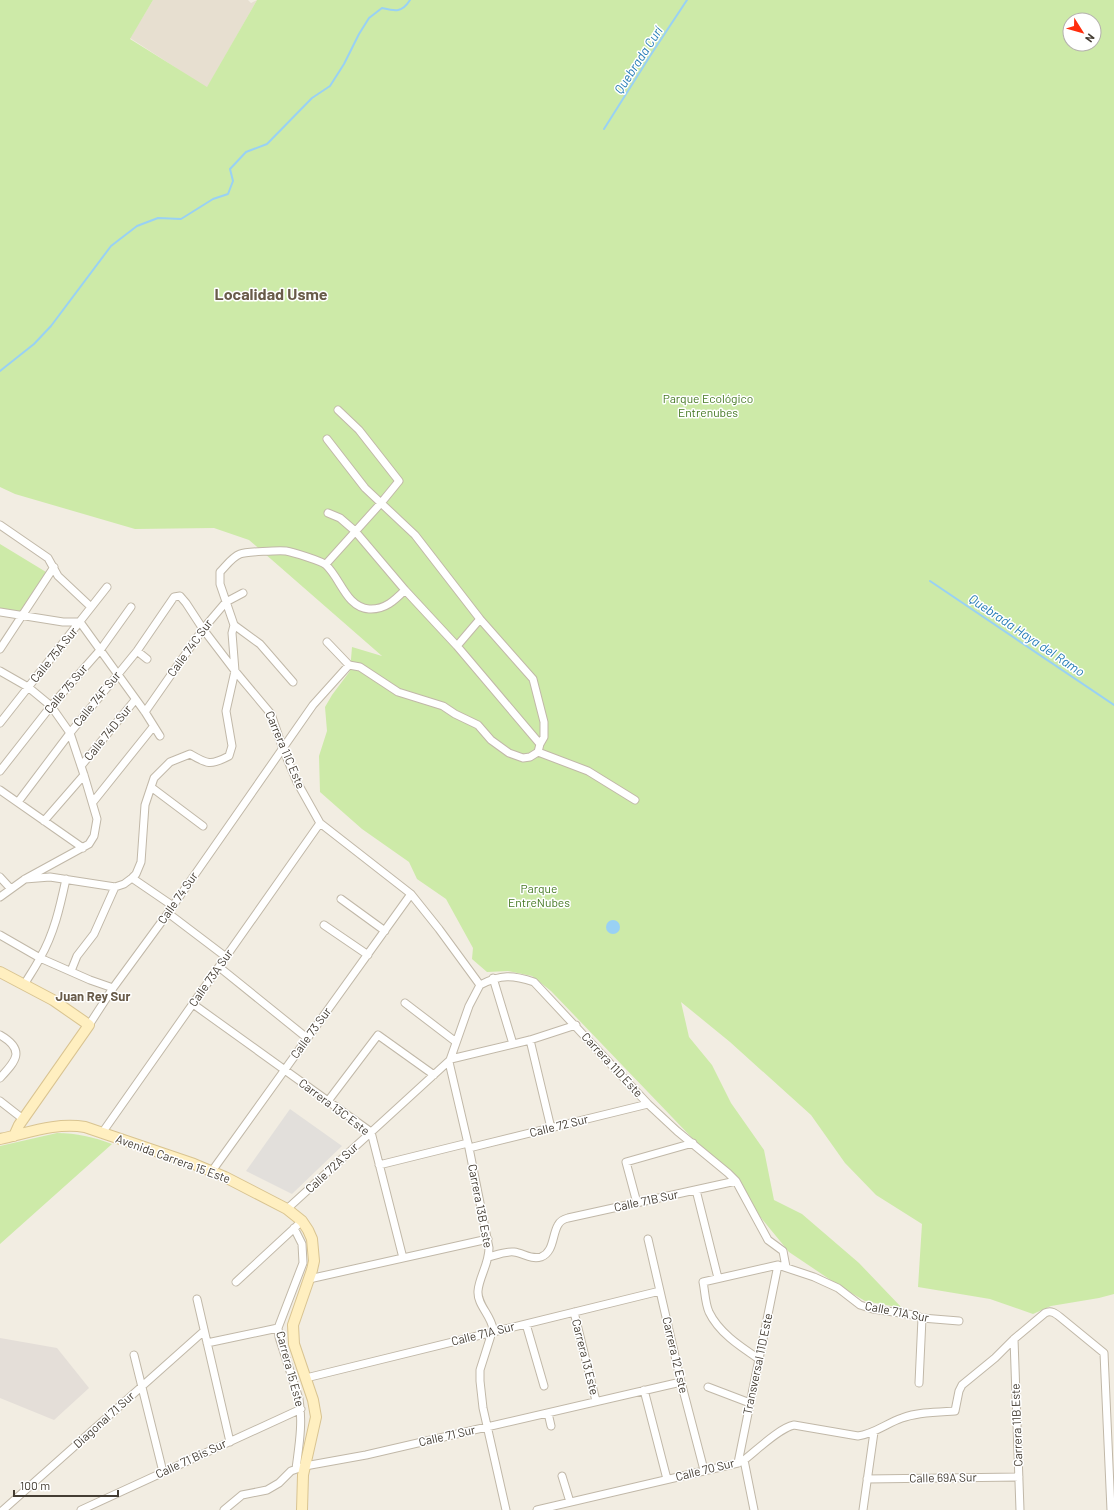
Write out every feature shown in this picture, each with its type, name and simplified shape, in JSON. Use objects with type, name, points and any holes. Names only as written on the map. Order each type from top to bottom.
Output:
[{"type":"main road","points":[[0,972],[53,1000],[89,1026]]},
{"type":"main road","name":"Calle 74 Sur","points":[[14,1136],[16,1128],[89,1026]]},
{"type":"main road","name":"Avenida Carrera 15 Este","points":[[0,1139],[57,1126],[85,1128],[212,1171],[287,1209],[302,1221],[312,1239],[314,1261],[293,1325],[294,1344],[306,1378],[315,1408],[316,1417],[300,1467],[302,1510]]},
{"type":"street","points":[[326,564],[399,481],[359,430],[338,410]]},
{"type":"street","points":[[327,439],[365,488],[415,535],[480,619],[533,679],[544,722],[544,737],[538,752],[530,757],[523,758],[509,753],[491,740],[478,725],[455,714],[443,706],[398,692],[360,667],[349,664],[327,642]]},
{"type":"street","points":[[328,513],[340,518],[355,532],[405,590],[457,646],[540,744]]},
{"type":"street","points":[[0,525],[48,558],[54,566],[58,576],[92,608]]},
{"type":"street","points":[[25,879],[50,877],[115,887],[124,884],[136,874],[141,862],[145,805],[154,778],[170,762],[190,754],[206,762],[217,763],[229,756],[232,746],[226,711],[235,671],[232,634],[234,625],[220,584],[220,572],[232,560],[240,554],[286,550],[326,564],[353,603],[362,608],[377,610],[392,602],[405,590]]},
{"type":"street","points":[[0,649],[54,566]]},
{"type":"street","name":"Calle 75A Sur","points":[[0,723],[108,587]]},
{"type":"street","name":"Calle 74C Sur","points":[[144,712],[203,629],[226,602],[243,593]]},
{"type":"street","name":"Carrera 11C Este","points":[[177,596],[180,596],[186,602],[203,629],[235,671],[272,714],[283,749],[297,782],[320,823],[411,894],[480,985]]},
{"type":"street","name":"Calle 74F Sur","points":[[18,802],[70,733],[137,651],[160,616],[174,597],[177,596]]},
{"type":"street","name":"Calle 75 Sur","points":[[0,771],[51,706],[101,649],[131,607]]},
{"type":"street","points":[[0,612],[63,622],[80,622],[101,649],[160,736]]},
{"type":"street","points":[[457,646],[480,619]]},
{"type":"street","points":[[234,625],[260,644],[293,682]]},
{"type":"street","points":[[137,651],[147,660]]},
{"type":"street","name":"Calle 74 Sur","points":[[89,1026],[113,988],[173,906],[313,705],[349,664]]},
{"type":"street","points":[[0,670],[28,687],[51,706],[70,733],[97,818],[94,836],[89,844],[25,879],[0,897]]},
{"type":"street","name":"Calle 74D Sur","points":[[81,766],[136,700]]},
{"type":"street","points":[[92,802],[153,727]]},
{"type":"street","points":[[538,752],[588,772],[634,800]]},
{"type":"street","points":[[44,821],[84,775]]},
{"type":"street","points":[[151,787],[203,826]]},
{"type":"street","points":[[1,791],[83,848]]},
{"type":"street","name":"Calle 73A Sur","points":[[102,1133],[320,823]]},
{"type":"street","points":[[0,877],[12,889]]},
{"type":"street","points":[[132,878],[173,906]]},
{"type":"street","points":[[24,985],[40,958],[55,926],[66,879]]},
{"type":"street","points":[[71,971],[77,956],[94,934],[115,887]]},
{"type":"street","name":"Calle 73 Sur","points":[[212,1171],[411,894]]},
{"type":"street","points":[[341,899],[385,931]]},
{"type":"street","points":[[168,913],[226,957]]},
{"type":"street","points":[[324,925],[368,955]]},
{"type":"street","points":[[0,935],[40,958],[90,980],[113,988]]},
{"type":"street","points":[[218,967],[307,1038]]},
{"type":"street","name":"Carrera 11D Este","points":[[480,985],[493,978],[503,976],[534,982],[576,1025],[648,1104],[728,1173],[736,1182],[760,1228],[768,1240],[783,1251],[786,1267]]},
{"type":"street","points":[[493,978],[513,1044]]},
{"type":"street","points":[[450,1060],[469,1006],[480,985]]},
{"type":"street","points":[[405,1003],[456,1042]]},
{"type":"street","name":"Carrera 13C Este","points":[[193,1004],[371,1132],[403,1258]]},
{"type":"street","name":"Calle 72A Sur","points":[[287,1209],[450,1060],[530,1040],[576,1025]]},
{"type":"street","points":[[0,1035],[13,1045],[17,1051],[16,1058],[0,1078]]},
{"type":"street","points":[[328,1101],[353,1070],[376,1037],[380,1035],[434,1075]]},
{"type":"street","points":[[530,1040],[551,1128]]},
{"type":"street","name":"Carrera 13B Este","points":[[450,1060],[488,1239],[489,1257],[478,1290],[482,1306],[492,1324],[492,1332]]},
{"type":"street","points":[[0,1101],[23,1118]]},
{"type":"street","name":"Calle 72 Sur","points":[[379,1165],[551,1128],[648,1104]]},
{"type":"street","points":[[637,1204],[626,1162],[693,1143]]},
{"type":"street","name":"Calle 71B Sur","points":[[489,1257],[513,1251],[536,1258],[546,1253],[551,1246],[558,1224],[562,1220],[736,1182]]},
{"type":"street","points":[[696,1190],[718,1278]]},
{"type":"street","points":[[236,1282],[302,1221]]},
{"type":"street","name":"Carrera 15 Este","points":[[294,1228],[302,1244],[303,1263],[278,1328],[279,1337],[301,1409],[300,1467]]},
{"type":"street","points":[[309,1279],[488,1239]]},
{"type":"street","name":"Carrera 12 Este","points":[[648,1239],[681,1382],[704,1470]]},
{"type":"street","name":"Calle 71A Sur","points":[[759,1360],[737,1344],[718,1325],[709,1312],[703,1282],[778,1265],[814,1277],[838,1288],[860,1305],[914,1315],[922,1318],[959,1321]]},
{"type":"street","name":"Transversal 11D Este","points":[[741,1462],[750,1403],[778,1265]]},
{"type":"street","name":"Calle 71A Sur","points":[[306,1378],[660,1291]]},
{"type":"street","points":[[197,1299],[230,1442]]},
{"type":"street","points":[[1014,1339],[1048,1311],[1054,1313],[1104,1353],[1111,1510]]},
{"type":"street","name":"Carrera 13 Este","points":[[574,1312],[596,1401]]},
{"type":"street","points":[[919,1383],[922,1318]]},
{"type":"street","points":[[526,1324],[544,1386]]},
{"type":"street","points":[[207,1342],[278,1328]]},
{"type":"street","name":"Diagonal 71 Sur","points":[[3,1510],[204,1331]]},
{"type":"street","points":[[492,1332],[480,1370],[480,1381],[483,1408],[506,1510]]},
{"type":"street","name":"Calle 70 Sur","points":[[537,1510],[741,1462],[779,1432],[794,1425],[858,1436],[874,1432],[894,1421],[911,1415],[956,1411],[959,1391],[962,1385],[995,1358],[1014,1339]]},
{"type":"street","name":"Carrera 11B Este","points":[[1014,1339],[1020,1510]]},
{"type":"street","points":[[134,1355],[163,1472]]},
{"type":"street","name":"Calle 71 Sur","points":[[224,1510],[242,1495],[267,1490],[274,1487],[300,1467],[366,1455],[681,1382]]},
{"type":"street","points":[[708,1387],[750,1403]]},
{"type":"street","points":[[644,1390],[667,1479]]},
{"type":"street","name":"Calle 71 Bis Sur","points":[[81,1510],[301,1409]]},
{"type":"street","points":[[548,1413],[551,1426]]},
{"type":"street","points":[[863,1510],[866,1479],[874,1432]]},
{"type":"street","points":[[741,1462],[754,1510]]},
{"type":"street","points":[[562,1476],[570,1502]]},
{"type":"street","name":"Calle 69A Sur","points":[[866,1479],[1019,1477]]},
{"type":"shaded area","points":[[153,0],[248,0],[251,3],[257,0],[207,88],[130,38]]},
{"type":"shaded area","points":[[290,1109],[342,1146],[292,1194],[246,1171]]},
{"type":"shaded area","points":[[0,1338],[57,1348],[89,1388],[54,1420],[0,1398]]},
{"type":"green space","name":"Parque Ecológico Entrenubes","points":[[0,0],[153,0],[130,39],[207,87],[257,0],[1114,0],[1114,1294],[1051,1306],[1033,1314],[990,1299],[918,1287],[922,1224],[876,1195],[845,1163],[811,1115],[730,1042],[681,1002],[689,1037],[712,1065],[731,1103],[764,1150],[774,1200],[802,1214],[859,1263],[902,1308],[865,1301],[841,1287],[789,1252],[757,1213],[736,1176],[695,1141],[551,991],[532,976],[508,971],[487,972],[472,959],[473,948],[446,899],[417,879],[409,862],[362,829],[320,792],[319,756],[327,731],[325,707],[350,671],[352,647],[382,656],[249,540],[214,528],[135,529],[15,494],[0,487]]},
{"type":"green space","points":[[0,544],[46,572],[21,612],[0,609]]},
{"type":"green space","points":[[57,1133],[85,1136],[112,1144],[0,1244],[0,1146]]},
{"type":"water","points":[[610,920],[616,920],[620,924],[620,930],[616,934],[610,934],[606,930],[606,924]]},
{"type":"waterway","points":[[0,371],[34,344],[51,326],[111,246],[137,226],[158,218],[181,219],[213,199],[228,194],[233,181],[230,169],[246,152],[267,144],[312,98],[330,86],[369,18],[382,8],[394,10],[401,9],[410,0]]},
{"type":"waterway","name":"Quebrada Curí","points":[[604,129],[687,0]]},
{"type":"waterway","name":"Quebrada Haya del Ramo","points":[[930,581],[1114,705]]},
{"type":"district","name":"Localidad Usme","points":[[271,294]]},
{"type":"district","name":"Juan Rey Sur","points":[[93,996]]},
{"type":"park label","name":"Parque EntreNubes","points":[[539,896]]}]
